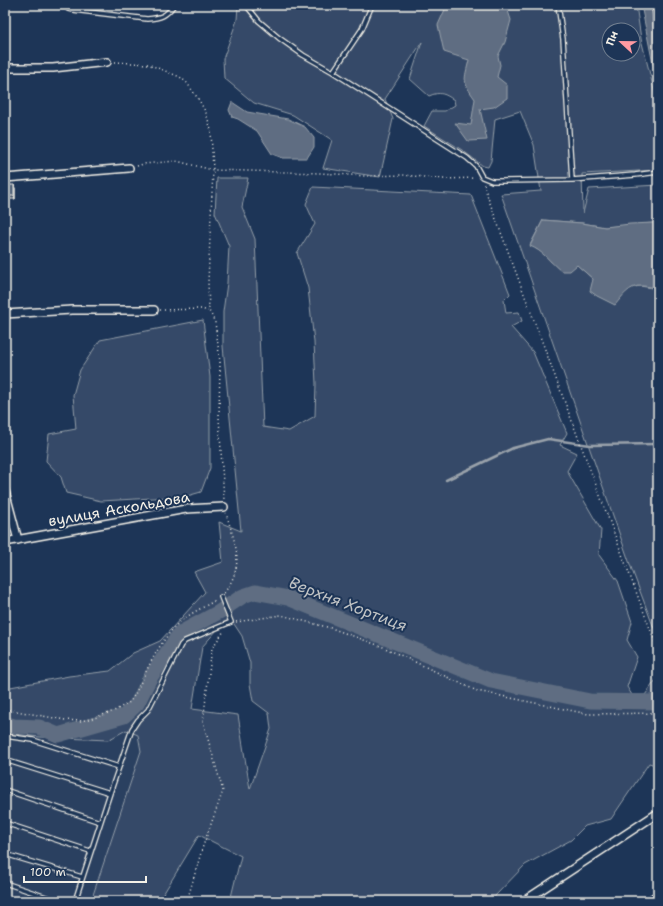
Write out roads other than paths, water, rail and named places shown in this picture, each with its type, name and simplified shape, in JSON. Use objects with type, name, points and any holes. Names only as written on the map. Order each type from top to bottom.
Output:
[{"type":"street","points":[[5,68],[53,68],[107,62]]},
{"type":"street","points":[[5,178],[129,168]]},
{"type":"street","points":[[5,314],[72,310],[154,310]]},
{"type":"street","points":[[5,491],[18,540]]},
{"type":"street","name":"вулиця Аскольдова","points":[[5,542],[186,509],[224,507]]},
{"type":"street","points":[[524,901],[658,813]]},
{"type":"street","points":[[649,901],[658,895]]},
{"type":"lane","points":[[64,5],[73,10],[147,19],[159,18],[169,12],[174,5]]},
{"type":"lane","points":[[246,5],[258,21],[279,38],[303,55],[467,158],[476,166],[482,177],[492,181],[503,182],[635,176],[658,172]]},
{"type":"lane","points":[[332,72],[362,29],[372,5]]},
{"type":"lane","points":[[558,5],[563,39],[572,180]]},
{"type":"lane","points":[[654,5],[658,25]]},
{"type":"lane","points":[[74,901],[132,729],[148,710],[181,645],[231,622],[221,597]]},
{"type":"lane","points":[[5,736],[32,740],[119,767]]},
{"type":"lane","points":[[5,760],[110,794]]},
{"type":"lane","points":[[5,790],[100,822]]},
{"type":"lane","points":[[5,823],[90,851]]},
{"type":"lane","points":[[5,854],[82,877]]},
{"type":"lane","points":[[5,883],[58,901]]},
{"type":"waterway","name":"Верхня Хортиця","points":[[446,480],[513,448],[548,439],[590,445],[658,444]]},
{"type":"waterway","name":"Верхня Хортиця","points":[[5,723],[14,726],[39,727],[58,735],[124,716],[137,704],[150,678],[180,633],[219,612],[243,596],[255,592],[288,598],[491,681],[590,701],[658,702]]}]
